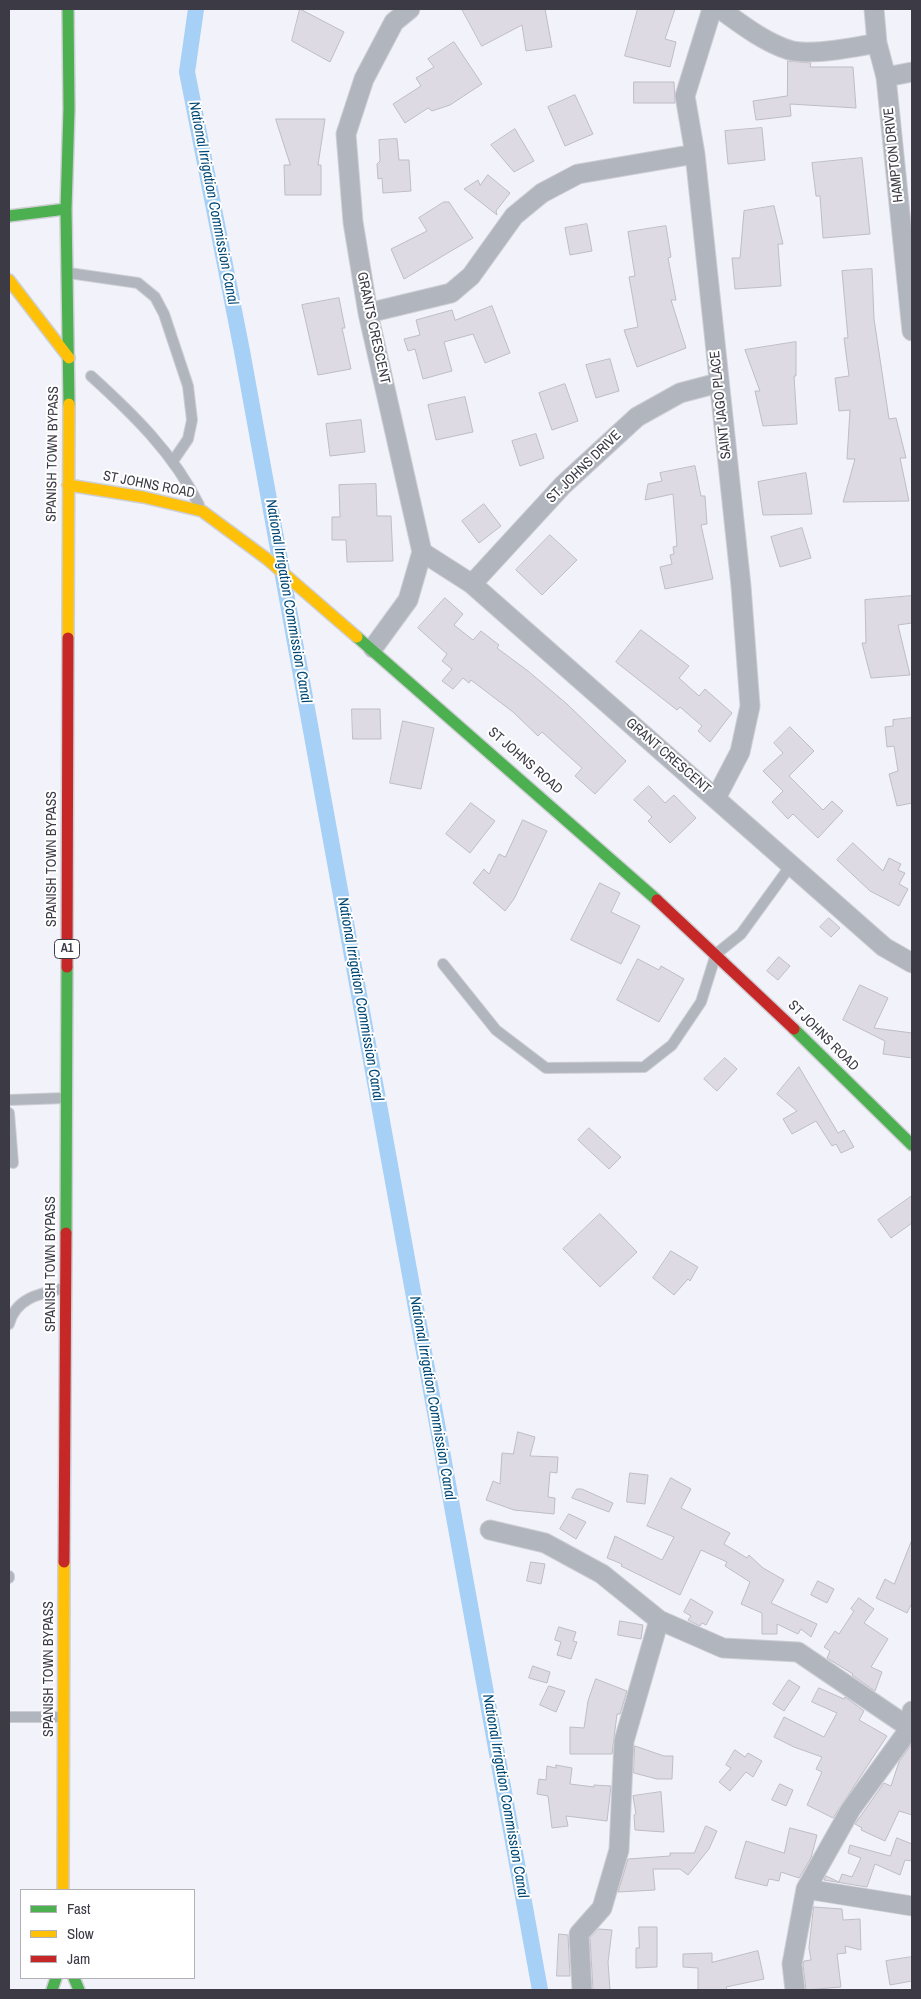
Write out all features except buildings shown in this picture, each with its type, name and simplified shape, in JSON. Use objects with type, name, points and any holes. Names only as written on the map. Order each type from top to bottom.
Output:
[{"type":"main road","name":"SPANISH TOWN BYPASS","points":[[63,1889],[69,358],[66,209],[69,109],[68,9]]},
{"type":"main road","points":[[9,216],[66,209]]},
{"type":"main road","points":[[9,280],[69,358]]},
{"type":"main road","name":"ST JOHNS ROAD","points":[[68,485],[143,496],[202,511],[267,558],[296,581],[619,864],[716,954],[912,1145]]},
{"type":"street","name":"GRANTS CRESCENT","points":[[373,648],[408,600],[422,552],[368,313],[353,222],[346,134],[364,79],[394,22],[410,9]]},
{"type":"street","name":"SAINT JAGO PLACE","points":[[712,9],[685,96],[695,154],[741,586],[750,706],[740,752],[716,798]]},
{"type":"street","points":[[720,9],[749,30],[791,51],[836,50],[878,43]]},
{"type":"street","name":"HAMPTON DRIVE","points":[[874,9],[878,43],[886,77],[912,331]]},
{"type":"street","points":[[886,77],[912,72]]},
{"type":"street","points":[[368,313],[451,293],[471,276],[514,216],[542,193],[578,174],[695,154]]},
{"type":"street","name":"ST. JOHNS DRIVE","points":[[472,584],[563,485],[637,417],[680,393],[718,383]]},
{"type":"street","name":"GRANT CRESCENT","points":[[422,552],[472,584],[884,947],[912,963]]},
{"type":"street","points":[[490,1530],[545,1542],[602,1574],[659,1620],[723,1648],[798,1652],[911,1719],[851,1809],[806,1889],[792,1964],[795,1990]]},
{"type":"street","points":[[582,1990],[579,1934],[602,1908],[619,1850],[624,1741],[659,1620]]},
{"type":"street","points":[[806,1889],[912,1906]]},
{"type":"lane","points":[[68,273],[138,283],[155,297],[164,314],[188,386],[192,420],[188,439],[173,461]]},
{"type":"lane","points":[[91,376],[137,417],[173,461],[190,487],[202,511]]},
{"type":"lane","points":[[443,964],[496,1030],[546,1068],[644,1067],[672,1045],[701,1002],[716,954],[741,934],[791,865]]},
{"type":"lane","points":[[9,1100],[66,1098]]},
{"type":"lane","points":[[9,1113],[13,1163]]},
{"type":"lane","points":[[9,1324],[17,1308],[27,1300],[35,1295],[66,1288]]},
{"type":"lane","points":[[9,1717],[64,1717]]},
{"type":"waterway","name":"National Irrigation Commission Canal","points":[[196,9],[187,72],[242,351],[540,1990]]},
{"type":"traffic: fast","points":[[68,9],[69,109],[66,209],[69,404]]},
{"type":"traffic: fast","points":[[9,216],[66,209]]},
{"type":"traffic: fast","points":[[357,637],[657,900]]},
{"type":"traffic: fast","points":[[66,1233],[67,967]]},
{"type":"traffic: fast","points":[[794,1029],[912,1145]]},
{"type":"traffic: fast","points":[[52,1990],[56,1979]]},
{"type":"traffic: fast","points":[[74,1979],[79,1990]]},
{"type":"traffic: slow","points":[[9,280],[69,358]]},
{"type":"traffic: slow","points":[[68,638],[69,404]]},
{"type":"traffic: slow","points":[[68,485],[143,497],[202,511],[267,559],[357,637]]},
{"type":"traffic: slow","points":[[63,1889],[64,1562]]},
{"type":"traffic: jam","points":[[67,967],[68,638]]},
{"type":"traffic: jam","points":[[657,900],[794,1029]]},
{"type":"traffic: jam","points":[[64,1562],[66,1233]]}]
